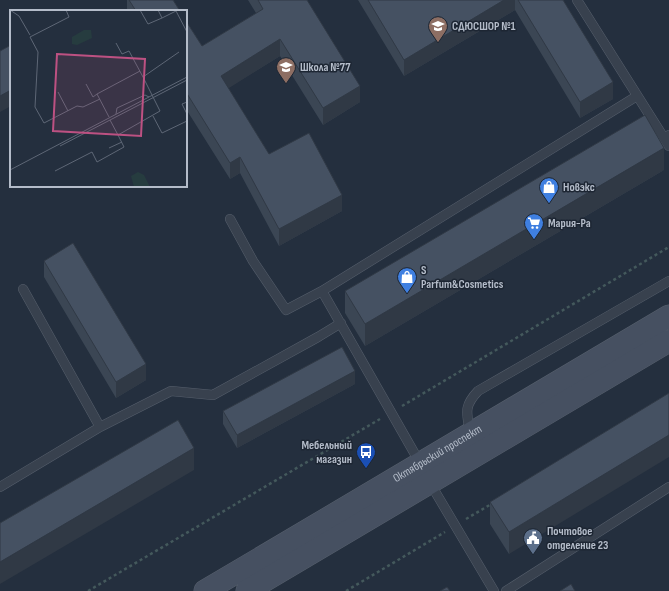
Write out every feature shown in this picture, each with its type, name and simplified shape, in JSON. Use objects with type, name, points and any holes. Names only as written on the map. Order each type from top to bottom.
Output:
[{"type":"main road","name":"Октябрьский проспект","points":[[205,591],[669,316]]},
{"type":"main road","name":"Октябрьский проспект","points":[[247,591],[669,341]]},
{"type":"lane","points":[[577,0],[637,96],[667,136],[669,146]]},
{"type":"lane","points":[[230,219],[253,261],[286,310],[322,291],[637,96]]},
{"type":"lane","points":[[470,434],[467,410],[469,401],[478,391],[669,281]]},
{"type":"lane","points":[[23,289],[100,427]]},
{"type":"lane","points":[[322,291],[420,463]]},
{"type":"lane","points":[[0,487],[100,427],[171,391],[213,395],[341,323]]},
{"type":"lane","points":[[430,483],[494,591]]},
{"type":"lane","points":[[506,591],[669,487]]},
{"type":"path","points":[[346,591],[497,501]]},
{"type":"building","points":[[129,0],[173,0],[179,10],[135,10]]},
{"type":"building","points":[[258,0],[307,0],[360,86],[323,108],[280,39],[221,76],[269,154],[309,133],[342,195],[279,229],[240,157],[230,163],[187,94],[187,23],[202,46],[263,9]]},
{"type":"building","points":[[368,0],[504,0],[404,60]]},
{"type":"building","points":[[518,0],[563,0],[613,82],[580,102]]},
{"type":"building","points":[[10,46],[10,91],[0,96],[0,51]]},
{"type":"building","points":[[645,115],[664,148],[365,324],[345,291]]},
{"type":"building","points":[[73,243],[146,364],[116,382],[44,261]]},
{"type":"building","points":[[342,347],[355,371],[237,435],[223,411]]},
{"type":"building","points":[[669,393],[669,435],[509,532],[490,502]]},
{"type":"building","points":[[178,420],[194,448],[0,562],[0,523]]},
{"type":"building","points":[[571,584],[575,591],[560,591]]},
{"type":"building","points":[[447,587],[450,591],[440,591]]},
{"type":"place","name":"СДЮСШОР №1","points":[[438,43]]},
{"type":"place","name":"Школа №77","points":[[286,84]]},
{"type":"place","name":"Новэкс","points":[[549,204]]},
{"type":"place","name":"Мария-Ра","points":[[534,240]]},
{"type":"place","name":"S Parfum&Cosmetics","points":[[407,294]]},
{"type":"place","name":"Мебельный магазин","points":[[366,469]]},
{"type":"place","name":"Почтовое отделение 23","points":[[533,555]]}]
